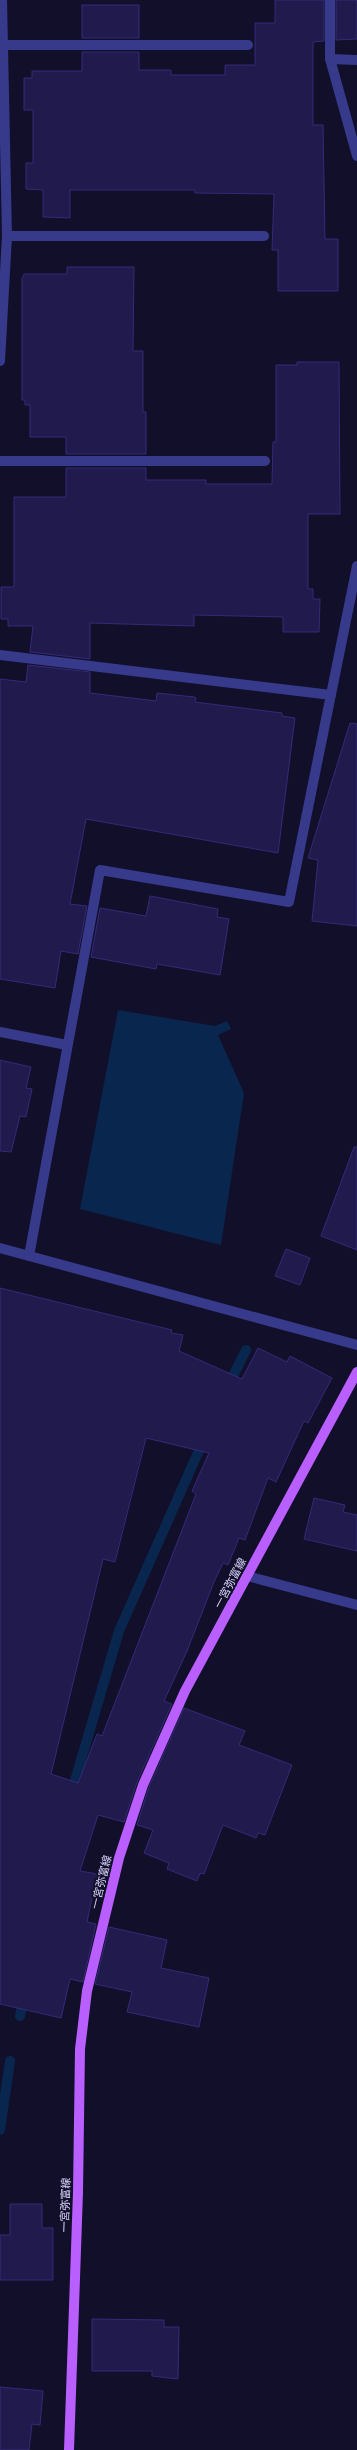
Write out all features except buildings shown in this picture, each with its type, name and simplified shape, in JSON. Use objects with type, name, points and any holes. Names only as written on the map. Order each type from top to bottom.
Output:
[{"type":"main road","name":"一宮弥富線","points":[[69,2450],[78,2192],[80,2049],[87,1991],[119,1858],[143,1785],[185,1691],[357,1372]]},
{"type":"street","points":[[0,360],[7,236],[2,0]]},
{"type":"street","points":[[330,0],[330,59],[357,156]]},
{"type":"street","points":[[3,45],[248,45]]},
{"type":"street","points":[[330,59],[357,60]]},
{"type":"street","points":[[7,236],[264,236]]},
{"type":"street","points":[[0,461],[265,461]]},
{"type":"street","points":[[29,1256],[100,870],[289,902],[357,566]]},
{"type":"street","points":[[0,655],[331,695]]},
{"type":"street","points":[[0,1032],[67,1045]]},
{"type":"street","points":[[0,1248],[357,1345]]},
{"type":"street","points":[[247,1576],[357,1605]]},
{"type":"water","points":[[118,1010],[215,1026],[227,1021],[231,1029],[218,1035],[244,1093],[221,1245],[80,1209]]},
{"type":"waterway","points":[[228,1386],[246,1350]]},
{"type":"waterway","points":[[71,1794],[119,1631],[204,1439]]},
{"type":"waterway","points":[[20,2016],[24,1997]]},
{"type":"waterway","points":[[0,2130],[10,2061]]}]
